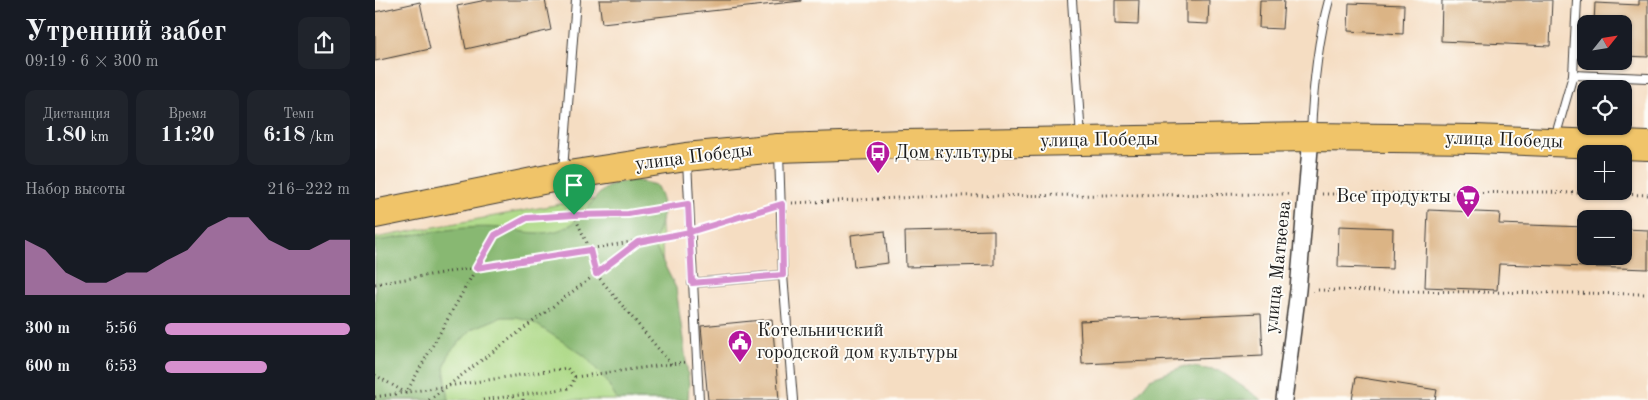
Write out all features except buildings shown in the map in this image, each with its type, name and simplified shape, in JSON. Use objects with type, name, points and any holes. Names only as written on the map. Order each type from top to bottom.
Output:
[{"type":"highway","name":"улица Победы","points":[[375,214],[562,176],[686,157],[779,148],[1311,137],[1475,139],[1648,146]]},
{"type":"street","name":"улица Матвеева","points":[[1284,400],[1298,290],[1311,137]]},
{"type":"lane","points":[[562,176],[577,0]]},
{"type":"lane","points":[[1072,0],[1081,142]]},
{"type":"lane","points":[[1311,137],[1314,75],[1321,30],[1329,0]]},
{"type":"lane","points":[[1553,143],[1573,75],[1577,0]]},
{"type":"lane","points":[[1573,75],[1648,78]]},
{"type":"lane","points":[[779,148],[783,275],[793,400]]},
{"type":"lane","points":[[686,157],[699,400]]},
{"type":"lane","points":[[692,283],[783,275]]},
{"type":"path","points":[[562,176],[574,215],[590,250],[596,274],[671,364]]},
{"type":"path","points":[[375,284],[690,232],[782,204],[941,196],[1544,192],[1648,195]]},
{"type":"path","points":[[406,393],[495,235],[527,218],[628,214],[688,204]]},
{"type":"path","points":[[429,400],[638,242]]},
{"type":"path","points":[[1298,290],[1648,294]]},
{"type":"path","points":[[575,377],[697,360]]},
{"type":"path","points":[[375,398],[567,368],[575,377]]},
{"type":"path","points":[[375,375],[406,393]]},
{"type":"path","points":[[484,400],[570,388],[575,377]]},
{"type":"path","points":[[523,395],[523,400]]},
{"type":"green space","points":[[634,180],[656,185],[662,201],[663,214],[654,244],[676,288],[689,383],[688,400],[617,400],[606,380],[585,356],[531,321],[516,317],[501,317],[472,329],[450,352],[444,368],[449,400],[375,400],[375,241],[475,227],[547,233],[562,229],[573,223],[600,193],[608,187],[619,182]]},
{"type":"green space","points":[[588,199],[660,204],[669,400],[375,400],[375,238]]},
{"type":"green space","points":[[1185,366],[1220,371],[1262,400],[1133,400],[1150,379]]},
{"type":"place","name":"Дом культуры","points":[[878,174]]},
{"type":"place","name":"Все продукты","points":[[1468,218]]},
{"type":"place","name":"Котельничский городской дом культуры","points":[[740,363]]},
{"type":"route","points":[[574,215],[527,218],[495,235],[476,268],[590,250],[596,274],[638,242],[690,232],[782,204],[783,275],[692,283],[690,232],[688,204],[628,214],[574,215]]}]
